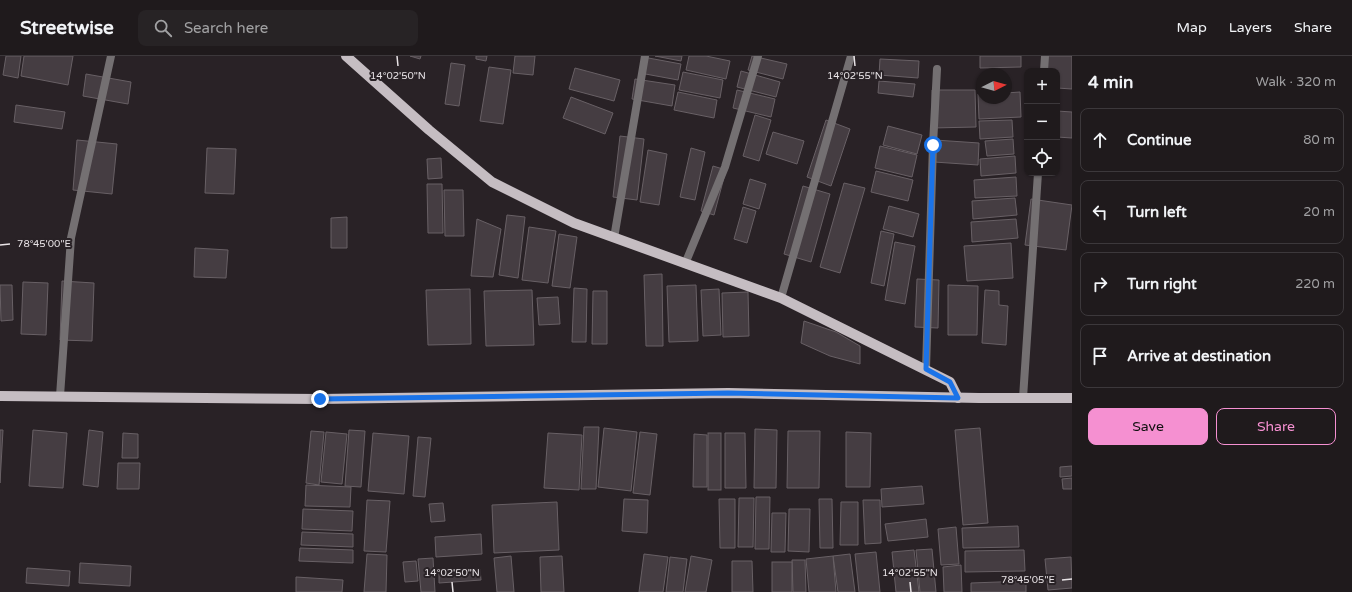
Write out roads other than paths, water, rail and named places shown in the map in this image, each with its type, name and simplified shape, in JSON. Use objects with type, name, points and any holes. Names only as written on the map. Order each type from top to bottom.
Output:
[{"type":"main road","points":[[346,56],[429,130],[492,182],[574,223],[781,298],[950,382],[958,398]]},
{"type":"main road","points":[[0,396],[320,399],[728,393],[958,398],[1072,398]]},
{"type":"street","points":[[60,396],[70,238],[111,56]]},
{"type":"street","points":[[614,238],[645,56]]},
{"type":"street","points":[[685,264],[725,167],[758,56]]},
{"type":"street","points":[[781,298],[851,56]]},
{"type":"street","points":[[1044,68],[1045,56]]},
{"type":"street","points":[[926,369],[933,145],[937,69]]},
{"type":"street","points":[[1023,398],[1038,176]]}]
